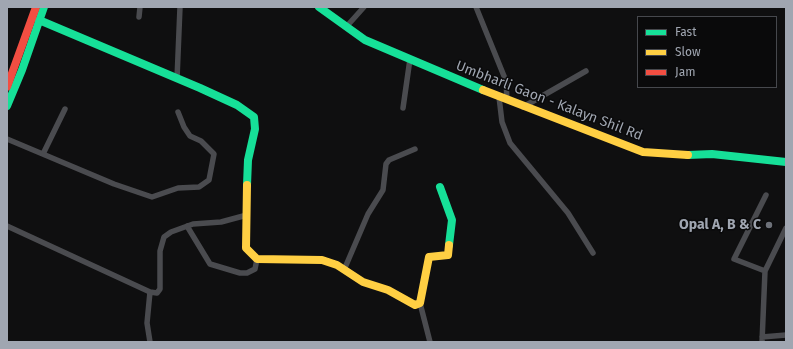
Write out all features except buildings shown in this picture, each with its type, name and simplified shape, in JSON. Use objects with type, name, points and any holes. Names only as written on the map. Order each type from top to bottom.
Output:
[{"type":"street","points":[[7,86],[36,7]]},
{"type":"street","points":[[7,106],[22,70],[44,7]]},
{"type":"street","points":[[140,7],[140,17]]},
{"type":"street","points":[[177,79],[180,7]]},
{"type":"street","name":"Umbharli Gaon - Kalayn Shil Rd","points":[[319,7],[366,40],[503,99],[643,152],[677,155],[712,154],[786,162]]},
{"type":"street","points":[[347,26],[364,7]]},
{"type":"street","points":[[476,7],[506,81],[503,99],[502,122],[510,143],[568,213],[593,253]]},
{"type":"street","points":[[39,20],[237,105],[254,117],[255,129],[248,160],[246,248],[257,259],[322,260],[337,265],[363,282],[388,290],[415,305],[420,303]]},
{"type":"street","points":[[403,108],[410,59]]},
{"type":"street","points":[[523,107],[567,80],[586,71]]},
{"type":"street","points":[[43,154],[65,109]]},
{"type":"street","points":[[7,139],[114,184],[152,197],[178,188],[199,187],[209,180],[214,154],[201,141],[190,136],[184,127],[178,112]]},
{"type":"street","points":[[344,270],[368,214],[383,190],[386,164],[389,160],[415,149]]},
{"type":"street","points":[[430,342],[420,303],[429,258],[448,255],[452,220],[440,187]]},
{"type":"street","points":[[765,271],[734,259],[766,195]]},
{"type":"street","points":[[7,226],[150,292],[157,293],[160,289],[160,251],[164,237],[171,232],[187,226],[222,222],[247,215]]},
{"type":"street","points":[[187,226],[210,264],[240,273],[247,273],[255,269],[257,259]]},
{"type":"street","points":[[786,228],[765,271],[762,340],[786,335]]},
{"type":"street","points":[[150,292],[147,323],[150,342]]},
{"type":"traffic: fast","points":[[7,106],[22,70],[44,7]]},
{"type":"traffic: fast","points":[[319,7],[365,40],[483,90]]},
{"type":"traffic: fast","points":[[39,20],[200,88],[237,105],[254,117],[255,129],[248,160],[247,185]]},
{"type":"traffic: fast","points":[[688,155],[712,154],[786,162]]},
{"type":"traffic: fast","points":[[440,187],[452,220],[449,245]]},
{"type":"traffic: slow","points":[[483,90],[643,152],[688,155]]},
{"type":"traffic: slow","points":[[247,185],[246,248],[257,259],[322,260],[337,265],[363,282],[388,290],[415,305],[420,303],[429,257],[448,255],[449,245]]},
{"type":"traffic: jam","points":[[7,87],[36,7]]},
{"type":"place","name":"Opal A, B & C","points":[[769,225]]}]
